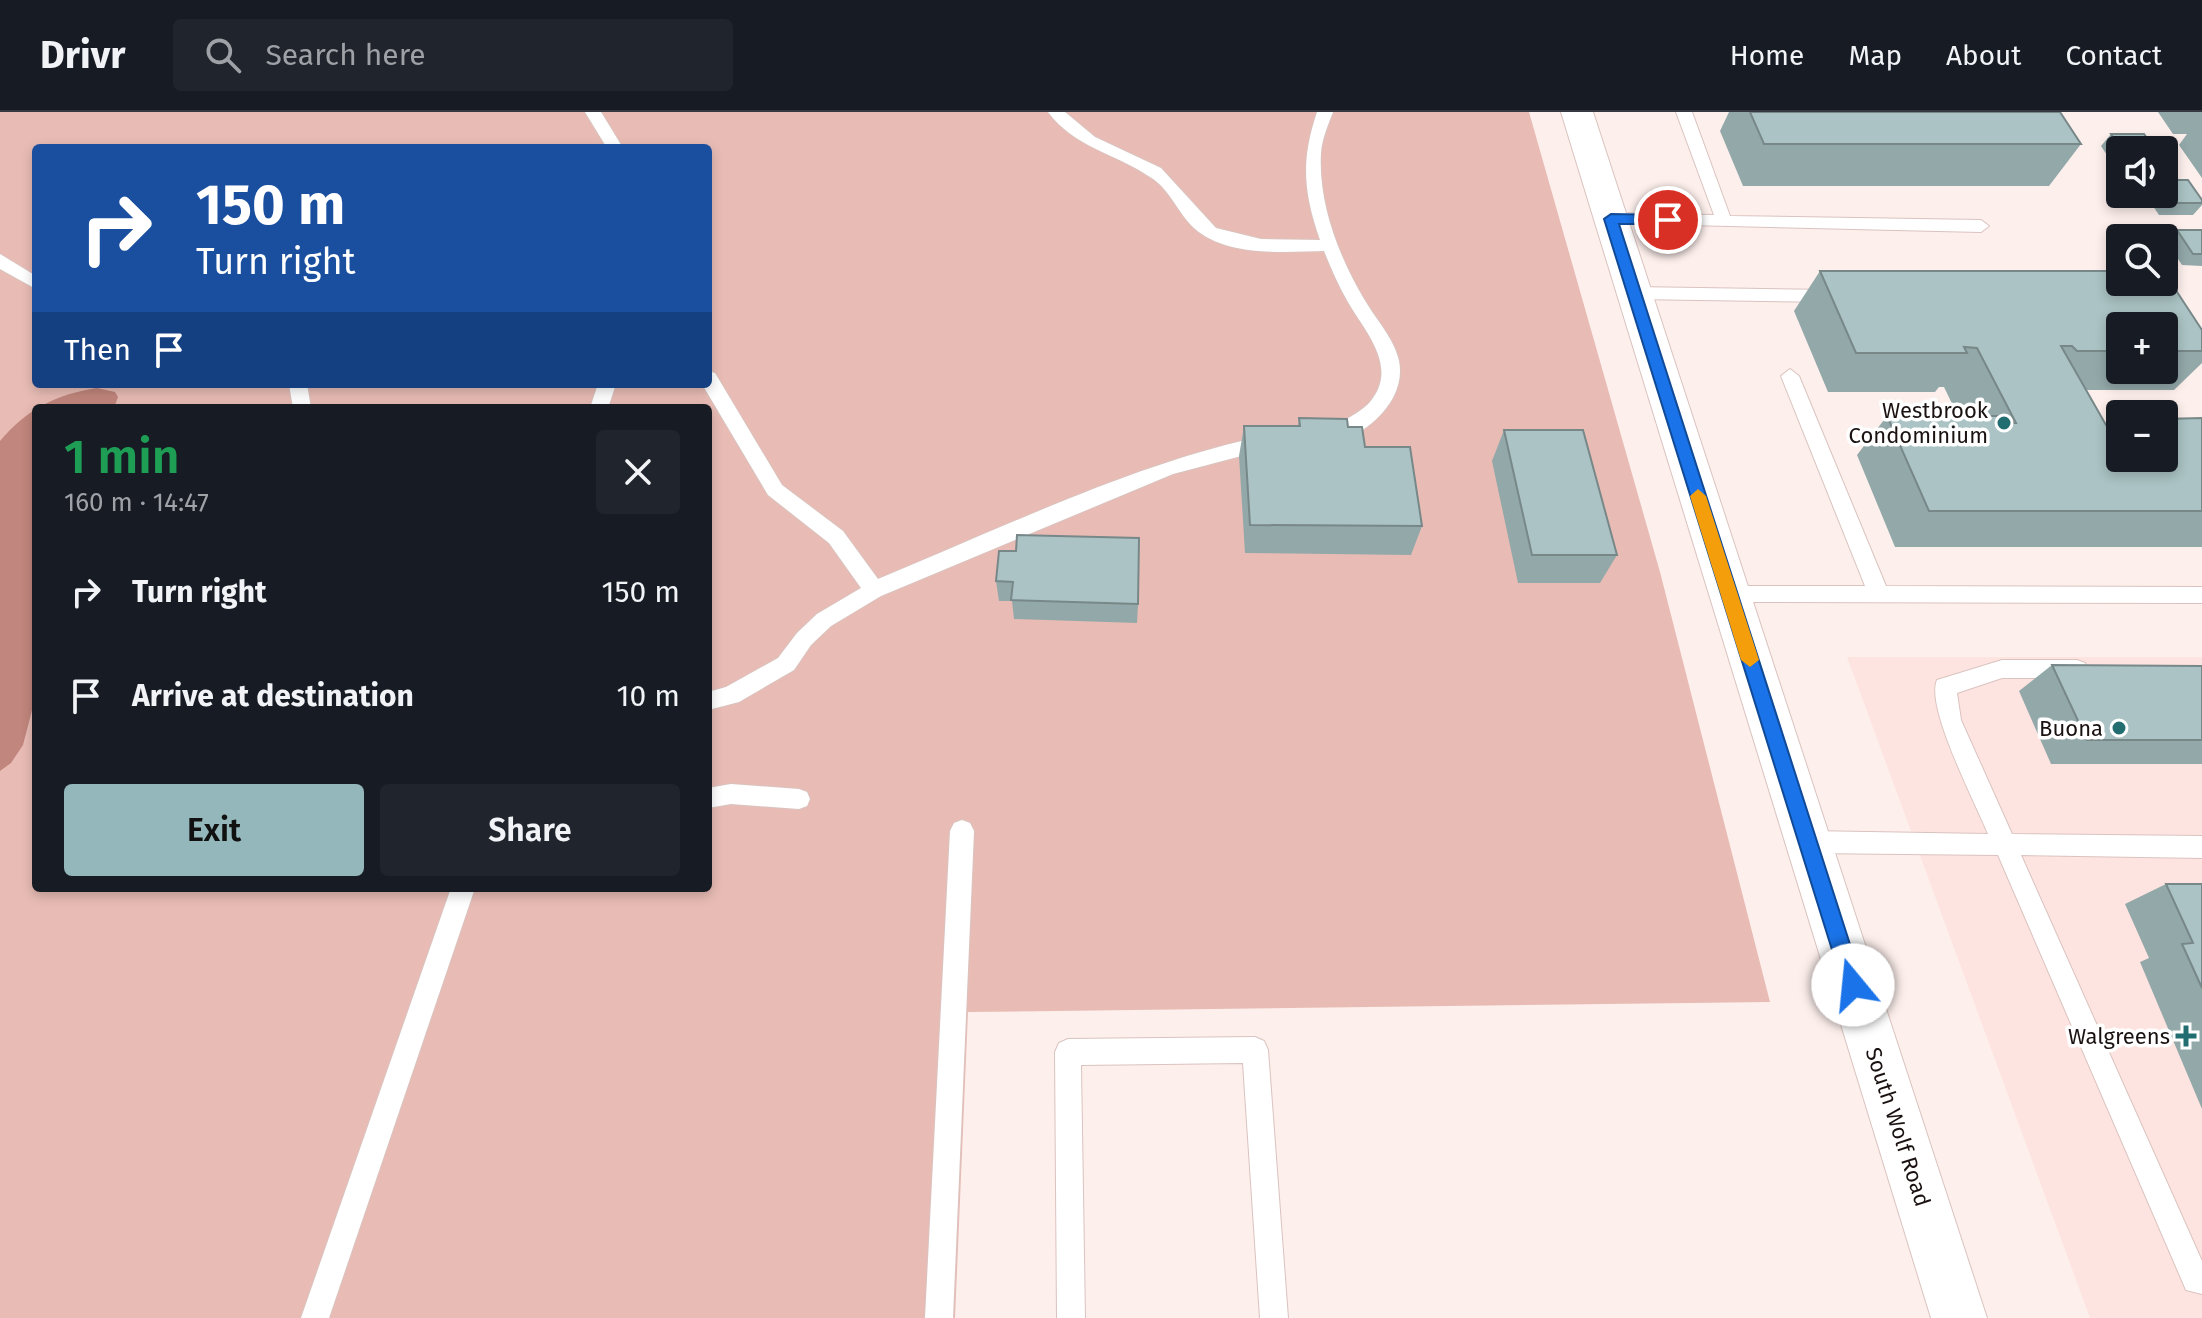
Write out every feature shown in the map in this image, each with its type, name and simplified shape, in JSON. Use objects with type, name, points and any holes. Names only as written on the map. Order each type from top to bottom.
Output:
[{"type":"main road","name":"South Wolf Road","points":[[1577,112],[1959,1318]]},
{"type":"lane","points":[[593,112],[613,144]]},
{"type":"lane","points":[[1056,112],[1075,134],[1154,171],[1170,183],[1201,226],[1226,237],[1253,243],[1331,245]]},
{"type":"lane","points":[[1314,440],[1349,432],[1386,395],[1391,374],[1389,356],[1352,294],[1331,245],[1313,173],[1313,150],[1325,112]]},
{"type":"lane","points":[[1684,112],[1724,221]]},
{"type":"lane","points":[[1611,219],[1981,226]]},
{"type":"lane","points":[[0,260],[32,281]]},
{"type":"lane","points":[[1634,293],[1848,296]]},
{"type":"lane","points":[[1790,376],[1879,595]]},
{"type":"lane","points":[[712,385],[775,490],[836,537],[874,590]]},
{"type":"lane","points":[[712,700],[731,695],[786,664],[804,639],[824,620],[874,590],[1167,469],[1260,442],[1286,442]]},
{"type":"lane","points":[[1729,594],[2202,595]]},
{"type":"lane","points":[[2094,669],[2002,669],[1945,687],[1950,720],[2196,1280],[2202,1280]]},
{"type":"lane","points":[[712,797],[731,794],[799,799]]},
{"type":"lane","points":[[939,1318],[962,831]]},
{"type":"lane","points":[[1808,842],[2202,847]]},
{"type":"lane","points":[[315,1318],[462,892]]},
{"type":"lane","points":[[1071,1318],[1068,1052],[1255,1050],[1274,1318]]},
{"type":"shaded area","points":[[0,112],[1529,112],[1660,572],[1770,1002],[968,1012],[955,1318],[0,1318]]},
{"type":"shaded area","points":[[97,388],[115,392],[118,397],[115,404],[46,404],[69,394]]},
{"type":"shaded area","points":[[32,412],[32,710],[23,745],[11,763],[0,771],[0,441]]},
{"type":"shaded area","points":[[1847,657],[2202,657],[2202,1318],[2090,1318]]},
{"type":"building","points":[[1750,112],[2060,112],[2081,144],[1764,144]]},
{"type":"building","points":[[2111,134],[2145,136],[2112,136]]},
{"type":"building","points":[[2178,180],[2188,180],[2202,203],[2178,203]]},
{"type":"building","points":[[2178,230],[2202,230],[2202,254],[2193,254]]},
{"type":"building","points":[[1820,271],[2106,271],[2106,296],[2178,296],[2178,293],[2202,330],[2202,351],[2178,351],[2178,312],[2106,312],[2106,351],[2077,351],[2072,346],[2061,346],[2106,425],[2106,472],[2178,472],[2178,419],[2202,418],[2202,511],[1929,511],[1887,416],[1998,416],[2002,423],[2016,423],[1977,348],[1964,347],[1967,353],[1856,353]]},
{"type":"building","points":[[1299,418],[1347,419],[1348,427],[1362,427],[1365,447],[1410,447],[1422,526],[1250,525],[1244,426],[1300,426]]},
{"type":"building","points":[[1504,430],[1583,430],[1617,555],[1532,555]]},
{"type":"building","points":[[1017,535],[1139,538],[1138,604],[1011,600],[1013,582],[996,581],[999,551],[1016,551]]},
{"type":"building","points":[[2052,665],[2202,666],[2202,740],[2087,740]]},
{"type":"building","points":[[2166,884],[2202,884],[2202,988],[2182,944],[2193,943]]},
{"type":"slow traffic","points":[[1698,496],[1750,660]]},
{"type":"place","name":"Westbrook Condominium","points":[[2004,423]]},
{"type":"place","name":"Buona","points":[[2119,728]]},
{"type":"place","name":"Walgreens","points":[[2186,1036]]},
{"type":"route","points":[[1668,220],[1611,219],[1853,985]]}]
